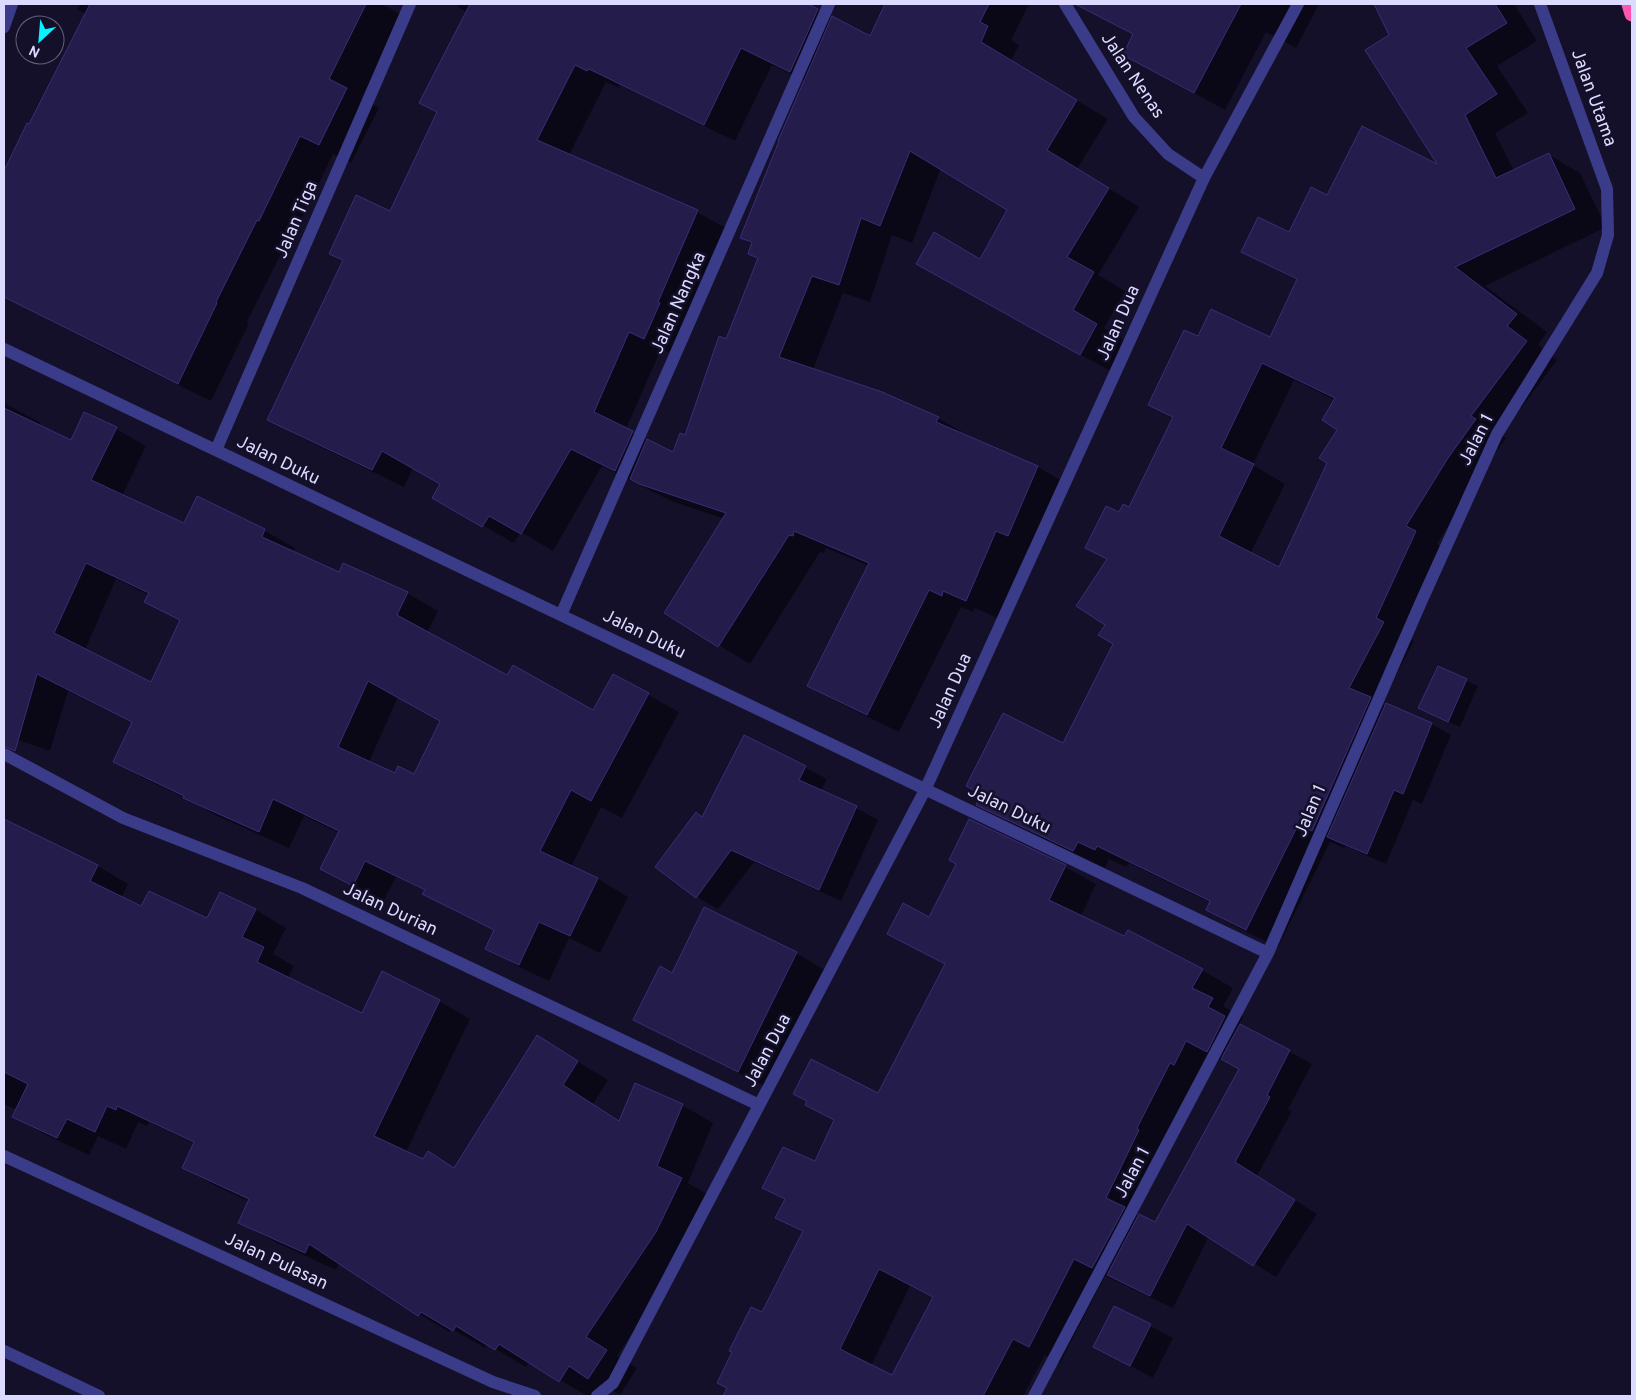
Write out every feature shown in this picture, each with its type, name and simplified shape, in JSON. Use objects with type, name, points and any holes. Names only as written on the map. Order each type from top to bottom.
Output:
[{"type":"highway","points":[[1629,4],[1632,14]]},
{"type":"street","name":"Jalan Tiga","points":[[216,450],[410,4]]},
{"type":"street","name":"Jalan Nangka","points":[[561,615],[829,4]]},
{"type":"street","name":"Jalan Nenas","points":[[1065,4],[1134,117],[1168,154],[1204,178]]},
{"type":"street","name":"Jalan Dua","points":[[597,1396],[613,1383],[925,790],[1204,178],[1298,4]]},
{"type":"street","name":"Jalan Utama","points":[[1540,4],[1608,189],[1608,235]]},
{"type":"street","points":[[4,27],[9,5]]},
{"type":"street","name":"Jalan 1","points":[[1034,1396],[1268,954],[1421,602],[1498,434],[1597,273],[1608,235]]},
{"type":"street","name":"Jalan Duku","points":[[4,349],[1268,954]]},
{"type":"street","name":"Jalan Durian","points":[[4,754],[123,818],[302,888],[759,1105]]},
{"type":"street","name":"Jalan Pulasan","points":[[4,1156],[493,1382],[535,1396]]},
{"type":"street","points":[[4,1351],[99,1396]]},
{"type":"building","points":[[90,4],[366,4],[329,79],[347,88],[319,145],[300,136],[259,221],[257,220],[216,302],[178,384],[4,297],[4,171],[27,123],[29,124],[59,65],[65,65],[65,53]]},
{"type":"building","points":[[470,4],[808,4],[818,9],[790,72],[741,48],[704,125],[589,69],[587,71],[575,65],[537,140],[698,210],[644,339],[629,332],[594,412],[633,431],[615,471],[571,449],[521,534],[489,516],[482,527],[432,498],[440,484],[382,451],[372,470],[267,420],[343,260],[329,254],[356,195],[390,211],[437,112],[419,103]]},
{"type":"building","points":[[885,4],[989,4],[980,22],[988,26],[981,42],[1077,100],[1047,150],[1109,188],[1067,257],[1094,272],[1073,310],[1097,324],[1080,355],[916,264],[934,232],[980,259],[1007,210],[910,151],[880,226],[861,218],[839,285],[812,276],[779,357],[882,392],[939,417],[936,422],[1038,466],[1008,536],[996,531],[966,601],[943,591],[942,596],[929,590],[867,715],[807,686],[869,563],[794,531],[793,536],[789,535],[718,647],[664,613],[726,513],[639,484],[630,479],[647,439],[673,452],[680,433],[685,435],[719,336],[726,339],[758,258],[748,254],[752,242],[740,238],[778,141],[832,16],[870,36]]},
{"type":"building","points":[[1075,4],[1241,4],[1194,93],[1123,55],[1133,34]]},
{"type":"building","points":[[1374,4],[1495,4],[1507,23],[1466,48],[1497,94],[1465,115],[1496,178],[1549,153],[1575,209],[1455,267],[1517,314],[1507,326],[1527,341],[1471,416],[1476,419],[1448,458],[1406,526],[1416,531],[1376,618],[1384,622],[1349,688],[1371,697],[1312,831],[1298,825],[1246,930],[1206,910],[1210,901],[1097,846],[1095,850],[1078,842],[1073,851],[976,805],[981,794],[966,786],[1003,713],[1063,743],[1113,644],[1098,635],[1105,625],[1076,606],[1107,559],[1085,548],[1106,506],[1119,512],[1123,504],[1129,507],[1173,417],[1148,405],[1184,330],[1198,336],[1211,309],[1270,337],[1297,279],[1241,252],[1258,217],[1289,232],[1311,187],[1327,195],[1362,126],[1437,164],[1365,50],[1389,35]],"holes":[[[1262,363],[1335,398],[1322,420],[1337,430],[1319,458],[1327,463],[1279,567],[1219,536],[1254,464],[1221,448]]]},
{"type":"building","points":[[4,408],[71,440],[84,412],[117,427],[91,480],[184,523],[197,496],[265,529],[262,537],[339,572],[343,563],[408,592],[397,615],[507,675],[513,665],[593,710],[613,674],[649,693],[591,801],[571,790],[540,851],[598,878],[570,936],[539,922],[519,965],[485,949],[494,930],[422,894],[425,890],[365,861],[353,886],[320,869],[339,831],[273,799],[259,832],[183,798],[184,796],[113,762],[132,722],[37,674],[15,751],[4,746]],"holes":[[[86,563],[149,593],[144,602],[180,620],[151,682],[54,633]],[[368,681],[440,721],[414,774],[398,766],[395,773],[338,747]]]},
{"type":"building","points":[[1438,666],[1467,679],[1448,722],[1418,708]]},
{"type":"building","points":[[1386,703],[1432,723],[1403,794],[1394,790],[1367,854],[1327,837]]},
{"type":"building","points":[[744,735],[806,766],[799,780],[857,806],[819,890],[731,850],[696,898],[655,867],[696,812],[702,817]]},
{"type":"building","points":[[4,819],[98,865],[90,881],[141,906],[149,891],[207,918],[220,892],[256,909],[242,937],[264,947],[257,962],[362,1013],[382,971],[440,1000],[374,1136],[423,1159],[428,1151],[454,1168],[537,1035],[578,1061],[563,1085],[619,1121],[635,1083],[683,1104],[657,1166],[682,1178],[656,1232],[586,1337],[607,1350],[588,1379],[569,1366],[559,1382],[499,1344],[495,1350],[456,1326],[453,1331],[421,1312],[418,1316],[309,1244],[305,1253],[238,1223],[249,1199],[182,1168],[194,1142],[117,1106],[116,1110],[107,1106],[95,1132],[67,1119],[57,1138],[12,1117],[28,1084],[4,1072]]},
{"type":"building","points":[[969,819],[1066,865],[1049,900],[1124,936],[1128,930],[1203,969],[1192,988],[1213,998],[1208,1007],[1225,1016],[1207,1052],[1186,1041],[1174,1065],[1170,1063],[1137,1128],[1139,1130],[1106,1198],[1125,1207],[1092,1268],[1074,1259],[1029,1347],[1013,1339],[983,1396],[723,1396],[727,1388],[717,1383],[732,1352],[729,1351],[751,1307],[762,1312],[803,1231],[775,1218],[785,1199],[762,1188],[783,1147],[815,1161],[834,1120],[805,1105],[807,1101],[793,1094],[811,1059],[878,1093],[945,964],[887,934],[903,903],[929,917],[956,864],[949,860]],"holes":[[[879,1269],[933,1297],[892,1375],[840,1349]]]},
{"type":"building","points":[[704,907],[797,952],[738,1072],[633,1020],[660,966],[672,973]]},
{"type":"building","points":[[1240,1024],[1290,1050],[1267,1095],[1270,1097],[1235,1162],[1295,1200],[1253,1266],[1187,1224],[1150,1296],[1107,1275],[1139,1214],[1155,1222],[1239,1069],[1221,1059]]},
{"type":"building","points":[[1114,1306],[1151,1324],[1130,1366],[1093,1347]]}]
